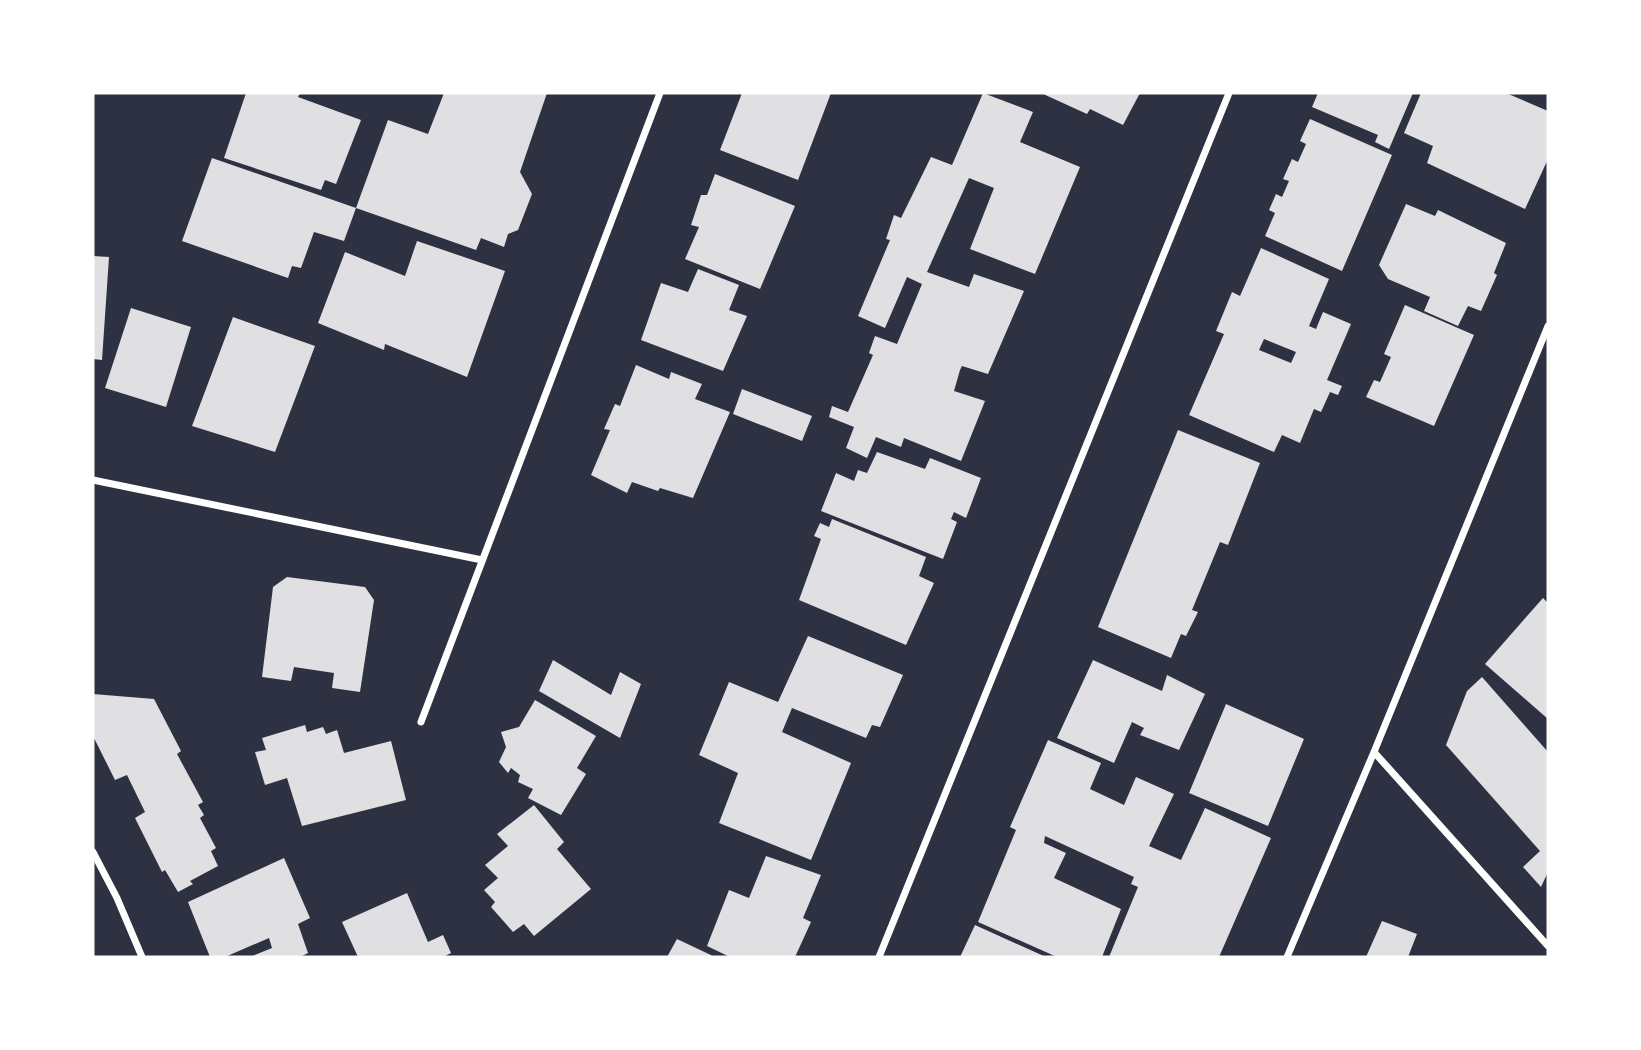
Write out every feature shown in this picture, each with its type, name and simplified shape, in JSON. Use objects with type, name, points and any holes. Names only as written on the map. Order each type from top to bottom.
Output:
[{"type":"street","points":[[421,722],[660,93]]},
{"type":"street","points":[[879,957],[1229,93]]},
{"type":"street","points":[[1287,957],[1548,326]]},
{"type":"street","points":[[93,481],[482,560]]},
{"type":"street","points":[[1374,752],[1548,946]]},
{"type":"street","points":[[93,852],[117,898],[142,957]]},
{"type":"building","points":[[246,93],[300,93],[298,97],[361,120],[336,184],[325,180],[321,190],[224,158]]},
{"type":"building","points":[[444,93],[547,93],[520,172],[532,194],[518,230],[508,234],[504,247],[481,238],[476,250],[356,208],[388,120],[428,134]]},
{"type":"building","points":[[742,93],[831,93],[798,180],[720,150]]},
{"type":"building","points":[[983,93],[1033,112],[1020,142],[1080,167],[1035,274],[970,249],[994,188],[969,178],[927,272],[969,287],[974,274],[1024,291],[988,374],[962,366],[960,370],[954,391],[985,401],[961,461],[904,438],[901,447],[876,437],[867,458],[846,448],[854,427],[829,417],[832,406],[848,412],[873,355],[869,353],[875,336],[897,344],[922,284],[907,277],[885,328],[858,316],[890,240],[886,239],[894,215],[901,218],[931,157],[952,165]]},
{"type":"building","points":[[1041,93],[1140,93],[1123,125],[1090,109],[1087,114]]},
{"type":"building","points":[[1318,93],[1413,93],[1389,149],[1375,142],[1378,135],[1312,107]]},
{"type":"building","points":[[1421,93],[1506,93],[1548,111],[1548,159],[1525,209],[1427,163],[1433,146],[1404,133]]},
{"type":"building","points":[[1310,119],[1392,155],[1342,271],[1265,236],[1275,213],[1269,210],[1276,194],[1282,197],[1289,181],[1283,179],[1292,159],[1298,162],[1306,144],[1300,141]]},
{"type":"building","points":[[212,158],[356,208],[344,241],[314,232],[301,268],[292,266],[288,278],[182,241]]},
{"type":"building","points":[[715,174],[795,206],[760,289],[685,259],[699,227],[691,225],[701,195],[707,195]]},
{"type":"building","points":[[1406,204],[1435,216],[1438,210],[1506,243],[1494,273],[1497,275],[1481,311],[1468,306],[1458,326],[1424,311],[1430,297],[1388,279],[1379,265]]},
{"type":"building","points":[[417,241],[505,271],[467,377],[385,344],[384,350],[318,323],[345,252],[405,276]]},
{"type":"building","points":[[1261,248],[1329,279],[1309,326],[1316,329],[1323,312],[1351,324],[1327,380],[1342,386],[1338,395],[1330,392],[1321,412],[1314,409],[1300,443],[1282,435],[1274,452],[1189,415],[1224,334],[1216,331],[1232,292],[1240,296]],"holes":[[[1264,339],[1296,352],[1291,363],[1259,350]]]},
{"type":"building","points":[[93,256],[109,257],[102,360],[93,359]]},
{"type":"building","points":[[698,269],[739,285],[729,310],[747,316],[723,371],[641,340],[661,283],[688,292]]},
{"type":"building","points":[[1405,305],[1474,335],[1434,426],[1366,397],[1374,380],[1380,382],[1391,357],[1384,354]]},
{"type":"building","points":[[131,308],[191,327],[166,407],[105,388]]},
{"type":"building","points":[[233,317],[315,346],[275,452],[192,426]]},
{"type":"building","points":[[636,365],[669,379],[671,372],[702,384],[695,399],[730,412],[693,498],[660,488],[658,491],[632,482],[627,493],[591,475],[610,430],[604,429],[615,404],[620,406]]},
{"type":"building","points":[[742,389],[812,416],[802,441],[733,414]]},
{"type":"building","points":[[1178,430],[1260,463],[1228,545],[1220,542],[1192,610],[1198,612],[1186,636],[1181,634],[1171,658],[1098,627]]},
{"type":"building","points":[[877,452],[925,469],[930,458],[981,478],[966,518],[954,512],[951,519],[957,522],[943,559],[821,511],[836,473],[854,481],[858,470],[867,473]]},
{"type":"building","points":[[832,519],[926,557],[919,576],[934,583],[906,645],[799,600],[821,539],[814,536],[820,523],[829,527]]},
{"type":"building","points":[[287,577],[365,587],[374,600],[360,692],[332,688],[334,673],[294,667],[291,681],[262,677],[273,587]]},
{"type":"building","points":[[1543,598],[1548,603],[1548,719],[1485,664]]},
{"type":"building","points":[[808,636],[903,675],[880,727],[872,725],[866,738],[792,708],[782,732],[851,763],[811,860],[719,823],[738,773],[699,755],[729,682],[778,702]]},
{"type":"building","points":[[553,660],[611,695],[620,672],[641,684],[620,738],[539,691]]},
{"type":"building","points":[[1093,660],[1162,691],[1167,675],[1205,694],[1179,750],[1140,735],[1144,728],[1132,722],[1114,763],[1057,738]]},
{"type":"building","points":[[1482,677],[1548,752],[1548,872],[1541,887],[1523,867],[1540,851],[1446,745],[1467,691]]},
{"type":"building","points":[[93,694],[154,699],[181,751],[177,754],[203,802],[198,805],[204,815],[200,818],[216,848],[211,851],[218,866],[190,881],[193,884],[178,892],[165,870],[162,872],[135,818],[145,812],[127,775],[115,780],[93,736]]},
{"type":"building","points":[[535,700],[596,736],[577,768],[586,774],[561,815],[528,798],[533,789],[518,782],[520,775],[511,768],[508,773],[499,762],[506,747],[501,732],[519,727]]},
{"type":"building","points":[[1226,704],[1304,739],[1268,826],[1189,793]]},
{"type":"building","points":[[305,725],[307,732],[323,727],[326,734],[337,730],[344,753],[391,741],[406,800],[302,826],[287,778],[265,785],[255,752],[266,750],[262,738]]},
{"type":"building","points":[[1048,740],[1101,763],[1090,789],[1124,805],[1136,777],[1174,794],[1149,846],[1181,860],[1205,808],[1271,838],[1219,957],[1109,957],[1138,887],[1131,884],[1134,877],[1045,836],[1044,843],[1066,853],[1054,878],[1121,909],[1102,957],[1057,957],[978,922],[1016,830],[1010,827]]},
{"type":"building","points":[[534,805],[564,842],[557,849],[591,889],[534,936],[524,924],[513,932],[491,907],[495,902],[484,890],[498,878],[485,865],[508,846],[497,834]]},
{"type":"building","points":[[766,856],[821,875],[803,918],[811,922],[795,957],[730,957],[707,946],[729,890],[749,898]]},
{"type":"building","points":[[284,858],[310,918],[298,924],[308,953],[300,957],[250,957],[272,948],[269,938],[225,957],[210,957],[188,902]]},
{"type":"building","points":[[407,893],[428,942],[443,935],[451,953],[443,957],[358,957],[342,922]]},
{"type":"building","points":[[1382,921],[1417,934],[1408,957],[1366,957]]},
{"type":"building","points":[[975,925],[1046,957],[960,957]]},
{"type":"building","points":[[677,939],[715,957],[667,957]]}]
